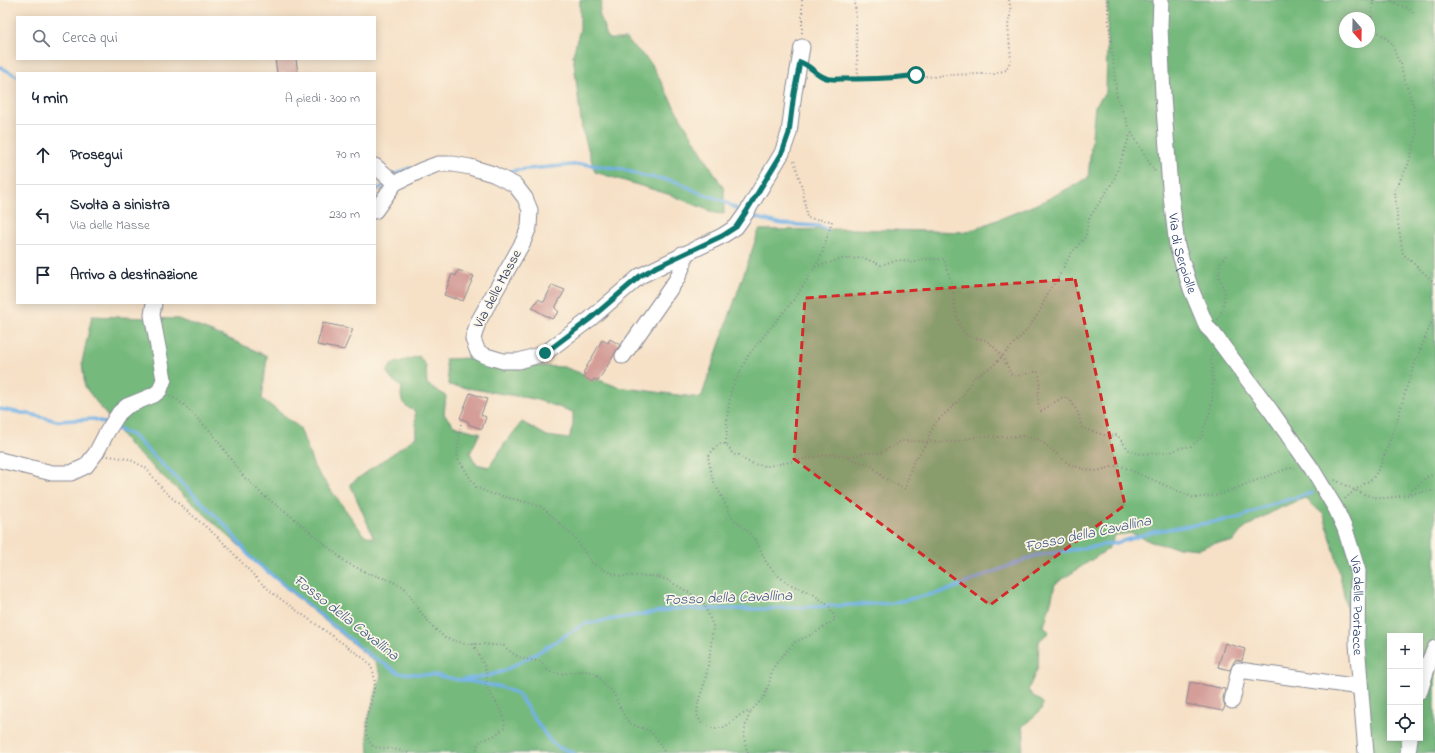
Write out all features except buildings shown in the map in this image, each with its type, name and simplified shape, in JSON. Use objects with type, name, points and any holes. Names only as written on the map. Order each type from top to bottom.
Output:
[{"type":"street","name":"Via di Serpiolle","points":[[1161,0],[1160,26],[1163,88],[1170,188],[1177,246],[1191,289],[1207,327],[1271,411],[1312,469]]},
{"type":"street","name":"Via delle Masse","points":[[376,210],[395,183],[438,164],[453,164],[494,174],[515,185],[525,198],[530,210],[529,227],[523,242],[478,322],[473,339],[478,352],[504,361],[519,361],[545,353],[590,319],[640,276],[682,254],[722,236],[736,227],[782,153],[789,133],[801,54]]},
{"type":"street","points":[[376,167],[395,183]]},
{"type":"street","points":[[623,356],[677,279],[684,263],[684,257],[682,254]]},
{"type":"street","points":[[0,460],[52,474],[61,474],[80,470],[92,461],[119,413],[127,406],[154,395],[160,390],[164,379],[152,315],[154,304]]},
{"type":"street","name":"Via delle Portacce","points":[[1312,469],[1336,509],[1345,530],[1358,571],[1357,644],[1366,753]]},
{"type":"street","points":[[1423,681],[1435,648]]},
{"type":"street","points":[[1232,701],[1239,670],[1360,687]]},
{"type":"street","points":[[1408,753],[1410,741]]},
{"type":"path","points":[[802,0],[801,54],[808,64],[820,75],[827,78],[858,79],[901,78],[916,75],[933,76],[994,74],[1006,70],[1011,60],[1008,25],[1010,12],[1009,0]]},
{"type":"path","points":[[855,0],[858,79]]},
{"type":"path","points":[[1108,0],[1117,98],[1132,134],[1155,172]]},
{"type":"path","points":[[1373,0],[1371,26],[1392,43],[1396,58],[1401,64],[1403,75],[1414,107],[1413,120],[1417,134],[1408,165],[1395,190],[1397,217],[1403,254],[1433,282],[1435,286]]},
{"type":"path","points":[[1392,0],[1395,4],[1409,8],[1414,13]]},
{"type":"path","points":[[748,753],[745,746],[745,725],[751,711],[764,697],[772,670],[780,658],[795,642],[815,633],[835,620],[828,606],[813,594],[787,583],[775,573],[763,557],[756,540],[733,519],[713,480],[708,458],[719,444],[726,444],[730,447],[734,455],[739,455],[746,461],[760,466],[777,465],[830,454],[840,455],[872,466],[884,478],[905,489],[913,462],[928,442],[929,434],[937,421],[962,398],[973,378],[993,366],[1002,357],[1027,330],[1040,311],[1049,290],[1057,280],[1070,255],[1086,236],[1090,217],[1114,180],[1130,135],[1132,134]]},
{"type":"path","points":[[726,444],[727,420],[731,390],[749,354],[796,297],[821,257],[832,221],[807,218],[803,191],[793,156]]},
{"type":"path","points":[[1213,333],[1223,307],[1225,293],[1219,277],[1220,263],[1228,253]]},
{"type":"path","points":[[815,267],[842,259],[864,258],[881,265],[893,261],[903,260],[913,263],[923,259],[944,259],[952,285],[954,304],[961,328],[968,336],[989,343],[1006,362],[1011,374],[1017,376],[1037,371],[1040,376],[1038,406],[1042,411],[1063,397],[1070,399],[1078,413],[1082,428],[1107,436],[1116,435],[1128,449],[1138,454],[1171,452],[1180,448],[1191,446],[1202,437],[1203,426],[1208,419],[1212,401],[1213,380],[1210,358],[1212,351]]},
{"type":"path","points":[[1336,509],[1355,490],[1374,478],[1397,421],[1413,368],[1435,314]]},
{"type":"path","points":[[160,390],[183,404],[212,433],[243,476],[264,496],[291,516],[347,563],[404,587],[422,614],[445,638],[459,643],[504,646],[512,654],[527,660],[541,661],[544,667],[551,672],[563,675],[592,672],[602,679],[606,687],[611,690],[626,720],[635,726],[648,730],[654,734],[657,742],[665,753]]},
{"type":"path","points":[[462,424],[457,454],[458,459],[476,487],[489,493],[542,507],[576,539],[591,562],[606,571],[618,576],[652,576],[666,579],[703,601],[713,626],[710,654],[705,681],[698,703],[697,715],[702,724],[715,729],[725,727],[740,715],[751,711]]},
{"type":"path","points":[[847,457],[866,453],[880,453],[902,441],[954,442],[979,436],[1022,436],[1040,440],[1069,464],[1086,470],[1097,471],[1119,465],[1194,498],[1218,495],[1289,468],[1312,469]]},
{"type":"path","points":[[102,443],[146,468],[164,491],[220,539],[275,595],[366,660],[373,669],[375,683],[364,728],[365,737],[374,747],[399,750],[408,753]]},
{"type":"path","points":[[1408,494],[1427,477],[1435,474]]},
{"type":"path","points":[[1333,480],[1365,495],[1384,498],[1435,491]]},
{"type":"path","points":[[473,644],[485,667],[487,676],[486,686],[503,714],[505,727],[495,736],[482,739],[477,744],[476,753]]},
{"type":"highlighted area","points":[[1075,279],[1125,505],[990,605],[794,459],[805,298]]},
{"type":"green space","points":[[580,0],[602,0],[599,13],[608,39],[626,39],[651,63],[676,110],[724,189],[724,214],[715,213],[671,195],[595,172],[582,129],[573,55],[580,29]]},
{"type":"green space","points":[[1108,0],[1435,0],[1435,753],[1362,753],[1351,630],[1337,561],[1324,515],[1305,498],[1264,516],[1249,525],[1233,542],[1215,543],[1199,549],[1168,546],[1151,542],[1132,533],[1115,535],[1108,549],[1055,584],[1044,626],[1049,632],[1039,641],[1038,667],[1028,690],[1043,703],[1041,710],[1022,727],[1024,736],[1021,753],[369,753],[367,723],[381,675],[375,662],[290,592],[131,447],[85,387],[82,362],[92,316],[178,319],[225,337],[267,356],[262,399],[300,428],[314,467],[364,535],[374,538],[350,484],[416,437],[415,411],[405,405],[401,396],[402,387],[392,380],[387,372],[392,364],[419,356],[426,366],[427,384],[446,396],[444,414],[454,426],[480,433],[470,453],[476,464],[489,467],[522,422],[547,436],[569,439],[573,425],[573,412],[534,399],[449,385],[445,359],[469,358],[511,365],[564,367],[618,387],[701,398],[759,230],[852,229],[967,232],[1042,202],[1088,178],[1095,106],[1106,92]]},
{"type":"waterway","points":[[0,67],[16,75]]},
{"type":"waterway","points":[[503,174],[516,170],[584,164],[622,169],[643,176],[677,182],[700,193],[721,200],[743,212]]},
{"type":"waterway","points":[[393,175],[409,168]]},
{"type":"waterway","points":[[376,190],[382,187],[387,181]]},
{"type":"waterway","points":[[749,215],[782,224],[819,226],[827,230]]},
{"type":"waterway","name":"Fosso della Cavallina","points":[[0,409],[57,421],[94,419],[107,424]]},
{"type":"waterway","name":"Fosso della Cavallina","points":[[114,428],[132,435],[227,527],[251,558],[368,654],[399,673],[435,675],[459,680],[487,676],[504,671],[584,624],[674,609],[768,609],[892,603],[946,591],[1034,556],[1116,543],[1156,531],[1239,518],[1272,504],[1312,493]]},
{"type":"waterway","points":[[462,680],[501,687],[518,694],[550,741],[560,748],[574,753]]},
{"type":"route","points":[[545,353],[590,319],[640,276],[722,236],[736,227],[782,153],[789,133],[800,62],[808,64],[820,75],[827,78],[901,78],[916,75]]}]
